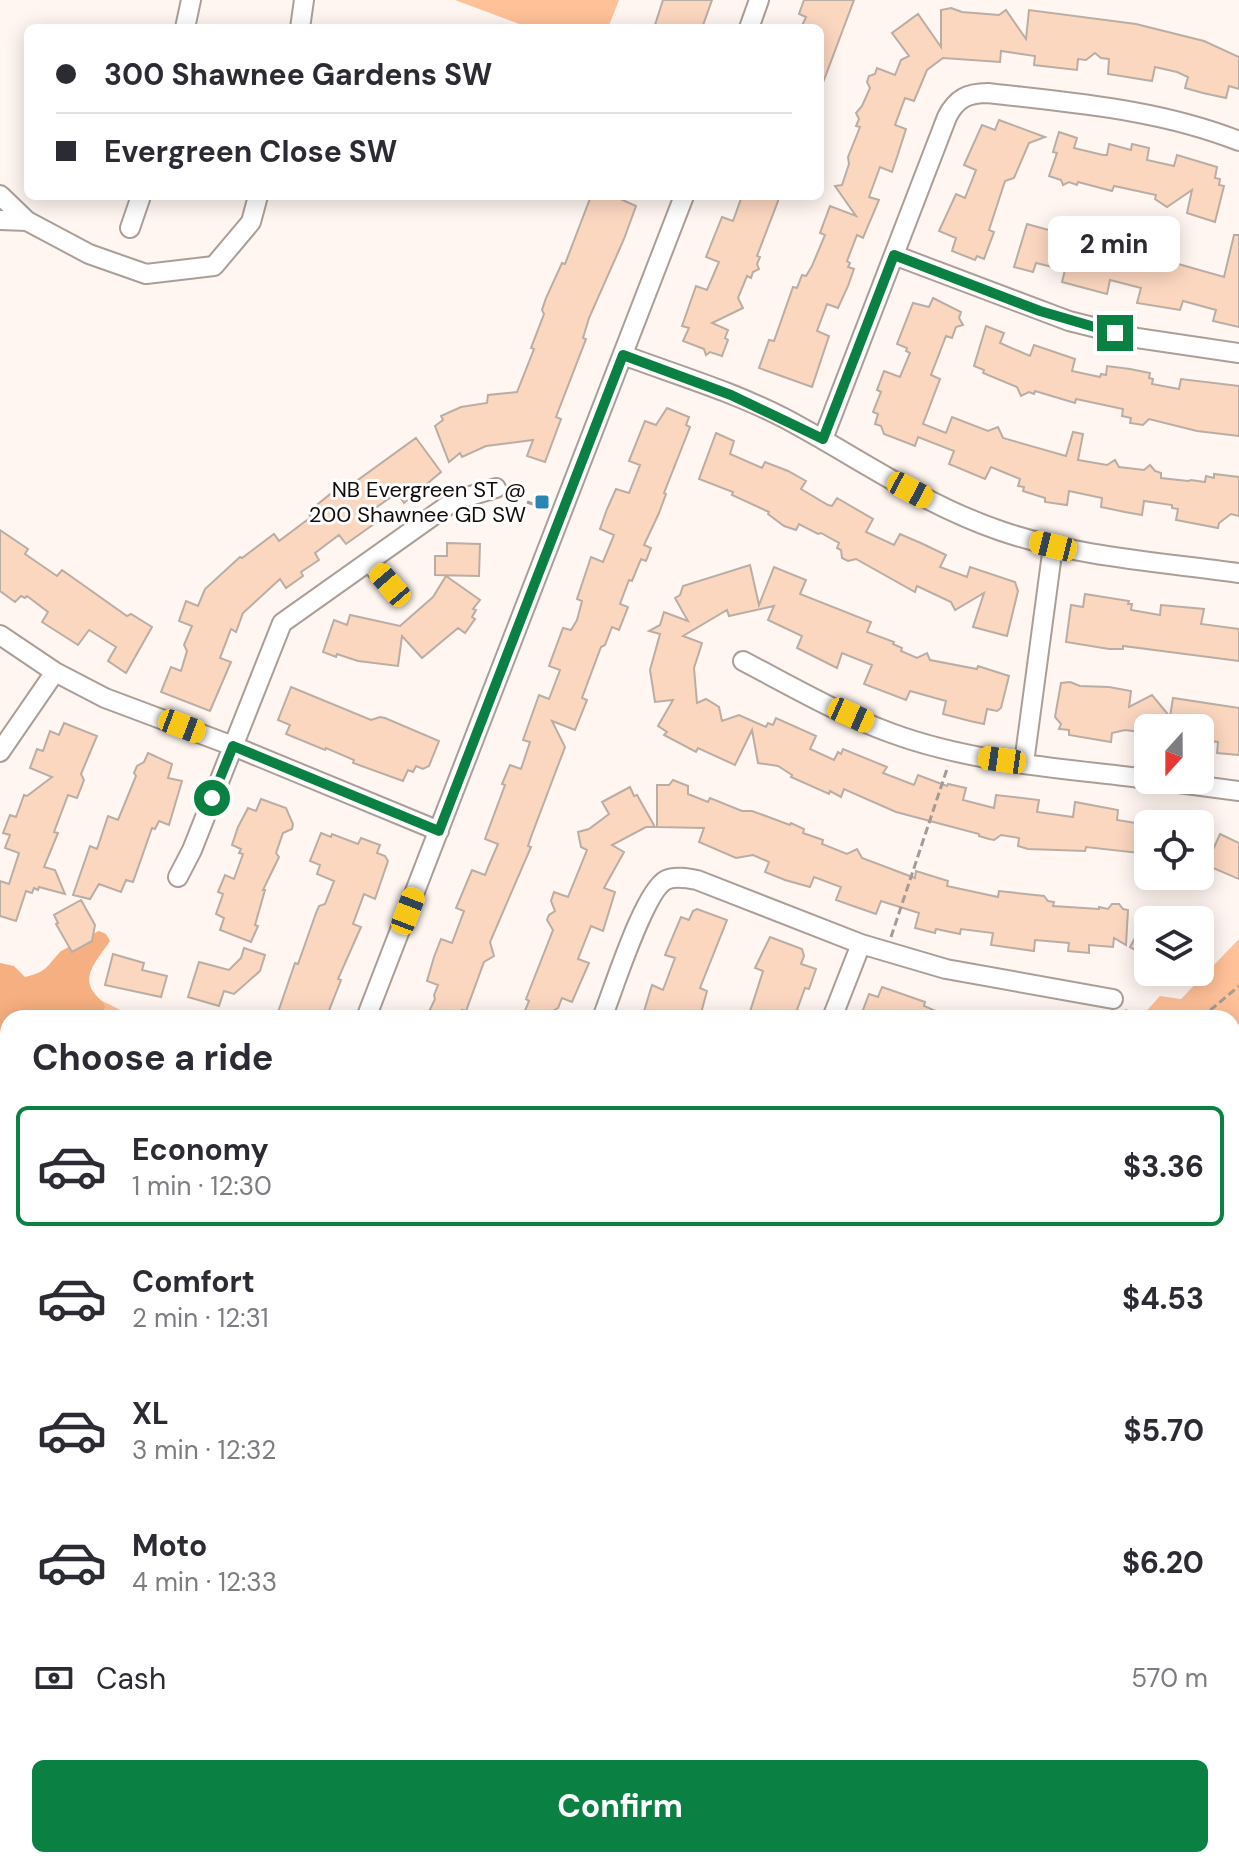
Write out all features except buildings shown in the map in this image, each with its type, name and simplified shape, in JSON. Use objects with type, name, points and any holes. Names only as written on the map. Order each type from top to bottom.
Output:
[{"type":"street","points":[[186,24],[191,0]]},
{"type":"street","points":[[301,24],[304,0]]},
{"type":"street","points":[[750,24],[759,0]]},
{"type":"street","points":[[823,439],[949,112],[958,100],[969,94],[988,93],[1147,114],[1182,121],[1239,141]]},
{"type":"street","points":[[0,195],[27,221],[89,254],[146,274],[214,266],[251,222],[257,200]]},
{"type":"street","points":[[130,228],[140,200]]},
{"type":"street","points":[[369,1010],[682,200]]},
{"type":"street","points":[[0,220],[27,221]]},
{"type":"street","points":[[894,255],[1069,321],[1137,338],[1239,353]]},
{"type":"street","points":[[623,355],[731,395],[823,439],[943,508],[1001,531],[1053,546],[1239,573]]},
{"type":"street","points":[[178,877],[192,850],[282,623],[454,501],[496,488]]},
{"type":"street","points":[[1024,763],[1053,546]]},
{"type":"street","points":[[369,562],[390,585]]},
{"type":"street","points":[[0,635],[55,672],[105,698],[233,746],[439,831]]},
{"type":"street","points":[[743,661],[890,733],[953,751],[1134,777]]},
{"type":"street","points":[[0,752],[55,672]]},
{"type":"street","points":[[1214,788],[1239,791]]},
{"type":"street","points":[[605,1010],[649,897],[669,879],[697,880],[861,944],[946,969],[1113,999]]},
{"type":"street","points":[[835,1010],[861,944]]},
{"type":"path","points":[[527,502],[542,507]]},
{"type":"path","points":[[886,952],[953,751]]},
{"type":"path","points":[[1210,1010],[1239,986]]},
{"type":"shaded area","points":[[455,0],[619,0],[610,24],[519,24]]},
{"type":"shaded area","points":[[99,931],[106,934],[110,941],[89,977],[92,990],[105,1006],[104,1010],[0,1010],[0,963],[14,966],[25,977],[46,968],[62,951]]},
{"type":"shaded area","points":[[1239,939],[1239,1010],[1147,1010],[1160,996],[1181,999],[1194,986],[1214,986],[1214,965]]},
{"type":"shaded area","points":[[0,976],[79,989],[120,1010],[0,1010]]},
{"type":"place","name":"NB Evergreen ST @ 200 Shawnee GD SW","points":[[542,502]]},
{"type":"route","points":[[212,798],[233,746],[439,831],[623,355],[731,395],[823,439],[894,255],[1040,311],[1115,333]]}]
